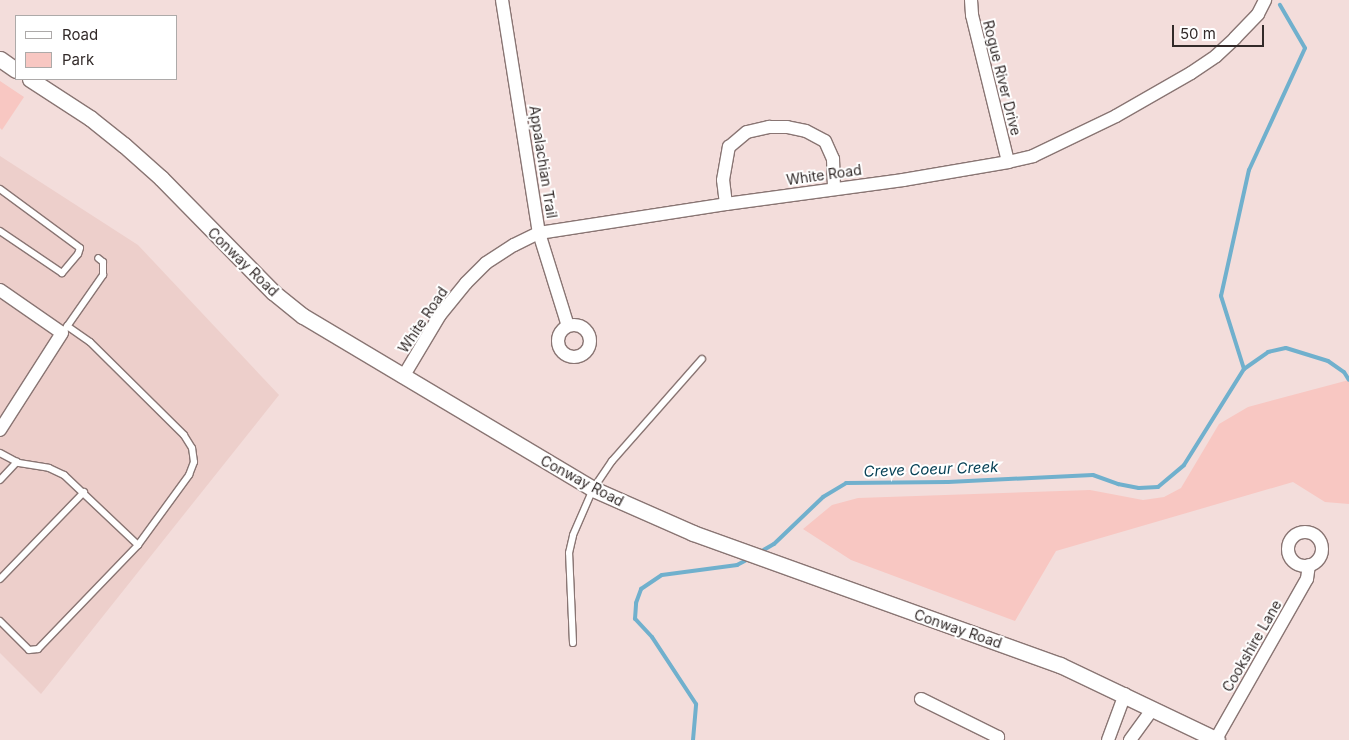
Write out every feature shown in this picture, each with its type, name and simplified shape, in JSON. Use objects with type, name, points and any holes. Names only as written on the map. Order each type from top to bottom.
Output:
[{"type":"street","name":"Appalachian Trail","points":[[502,0],[539,233],[568,326]]},
{"type":"street","name":"Rogue River Drive","points":[[971,0],[972,15],[1008,162]]},
{"type":"street","name":"White Road","points":[[403,377],[440,315],[466,283],[486,263],[514,245],[539,233],[834,188],[903,180],[1033,156],[1074,137],[1191,73],[1216,56],[1235,38],[1258,14],[1265,0]]},
{"type":"street","points":[[0,59],[15,69]]},
{"type":"street","name":"Conway Road","points":[[32,80],[90,118],[124,144],[161,178],[273,292],[303,316],[593,489],[693,533],[1060,665],[1125,694],[1216,740]]},
{"type":"street","points":[[726,204],[723,180],[729,147],[747,132],[769,127],[787,127],[806,131],[825,141],[833,160],[834,188]]},
{"type":"street","points":[[0,290],[65,330],[0,430]]},
{"type":"street","name":"Cookshire Lane","points":[[1216,740],[1307,579],[1310,565]]},
{"type":"street","points":[[1108,740],[1125,694]]},
{"type":"street","points":[[921,699],[997,739]]},
{"type":"street","points":[[1130,740],[1153,708]]},
{"type":"lane","points":[[0,231],[62,273],[78,254],[80,248],[1,191]]},
{"type":"lane","points":[[0,621],[29,650],[38,649],[138,545],[189,476],[194,462],[192,448],[184,435],[90,342],[65,330],[103,275],[103,262],[98,258]]},
{"type":"lane","points":[[573,643],[569,553],[573,535],[593,489],[612,462],[702,359]]},
{"type":"lane","points":[[0,453],[18,462],[49,468],[64,475],[138,545]]},
{"type":"lane","points":[[0,480],[18,462]]},
{"type":"lane","points":[[0,580],[84,492]]},
{"type":"shaded area","points":[[0,156],[138,245],[279,395],[41,694],[0,653]]},
{"type":"green space","points":[[0,81],[24,97],[2,130],[0,128]]},
{"type":"green space","points":[[1349,380],[1349,504],[1325,502],[1293,482],[1056,551],[1015,621],[851,560],[803,529],[832,505],[858,498],[1090,490],[1143,500],[1164,497],[1181,488],[1219,424],[1248,407]]},
{"type":"waterway","points":[[1244,369],[1221,296],[1249,170],[1305,48],[1280,5]]},
{"type":"waterway","name":"Creve Coeur Creek","points":[[760,552],[774,544],[823,497],[846,483],[948,482],[1093,475],[1118,484],[1139,488],[1158,487],[1184,465],[1244,369],[1268,352],[1286,348],[1328,361],[1344,372],[1349,380]]},
{"type":"waterway","name":"Creve Coeur Creek","points":[[693,740],[696,704],[652,637],[635,619],[636,603],[641,589],[662,575],[737,565],[750,558]]}]
